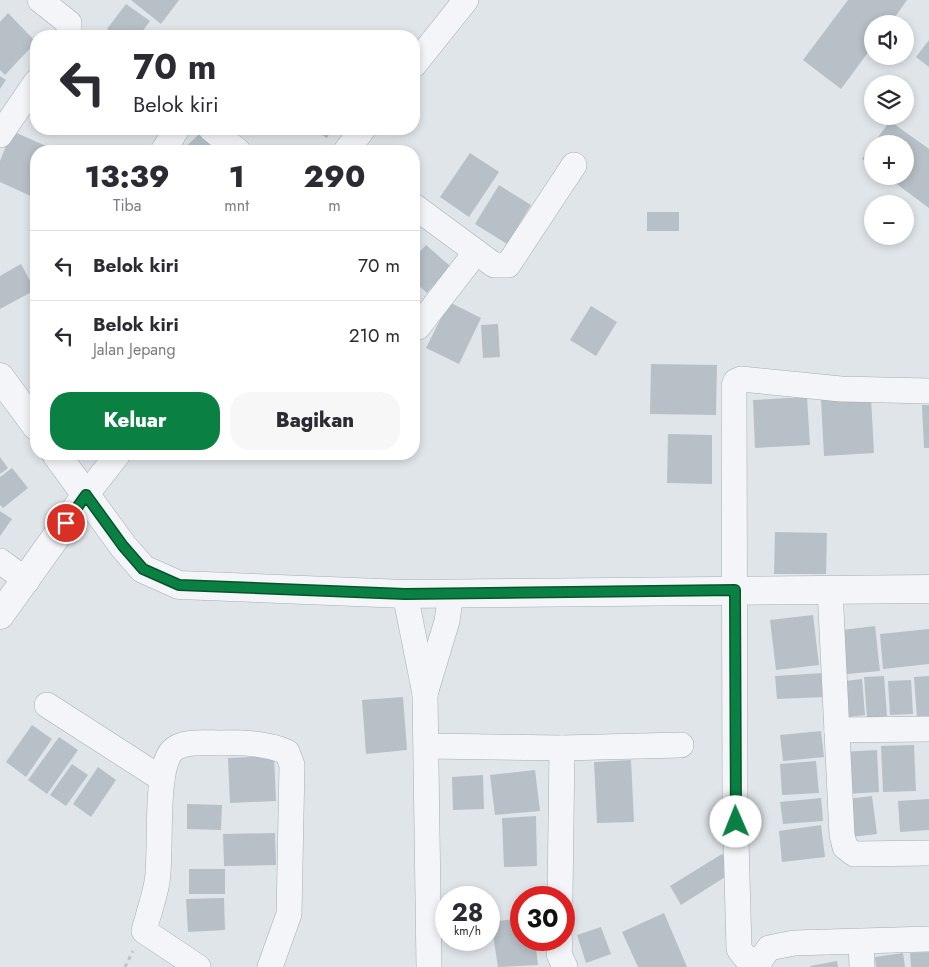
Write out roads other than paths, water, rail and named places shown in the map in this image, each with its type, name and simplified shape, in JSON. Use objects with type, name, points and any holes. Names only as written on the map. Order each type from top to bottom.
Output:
[{"type":"street","points":[[40,0],[73,30]]},
{"type":"street","points":[[420,58],[466,0]]},
{"type":"street","points":[[0,135],[30,91]]},
{"type":"street","points":[[219,135],[231,145]]},
{"type":"street","points":[[351,145],[358,135]]},
{"type":"street","points":[[420,210],[494,265],[508,265],[574,165]]},
{"type":"street","points":[[420,325],[476,252]]},
{"type":"street","points":[[0,377],[30,418]]},
{"type":"street","points":[[929,391],[841,389],[741,379],[736,381],[734,396],[735,804],[739,950],[746,957],[759,964],[770,948],[794,943],[929,940]]},
{"type":"street","points":[[60,460],[123,546],[143,569],[179,585],[405,594],[929,589]]},
{"type":"street","points":[[0,616],[27,581],[86,495],[113,460]]},
{"type":"street","points":[[0,561],[27,581]]},
{"type":"street","points":[[830,589],[842,836],[845,847],[854,854],[929,853]]},
{"type":"street","points":[[425,694],[447,621],[451,593]]},
{"type":"street","points":[[405,594],[425,694],[429,967]]},
{"type":"street","points":[[47,704],[162,779]]},
{"type":"street","points":[[837,730],[929,729]]},
{"type":"street","points":[[198,967],[144,931],[157,882],[162,779],[167,757],[173,749],[186,744],[245,743],[274,746],[287,752],[292,765],[289,914],[270,967]]},
{"type":"street","points":[[427,746],[562,748],[681,745]]},
{"type":"street","points":[[560,886],[562,748]]},
{"type":"street","points":[[861,942],[862,967]]},
{"type":"street","points":[[560,951],[565,967]]}]
